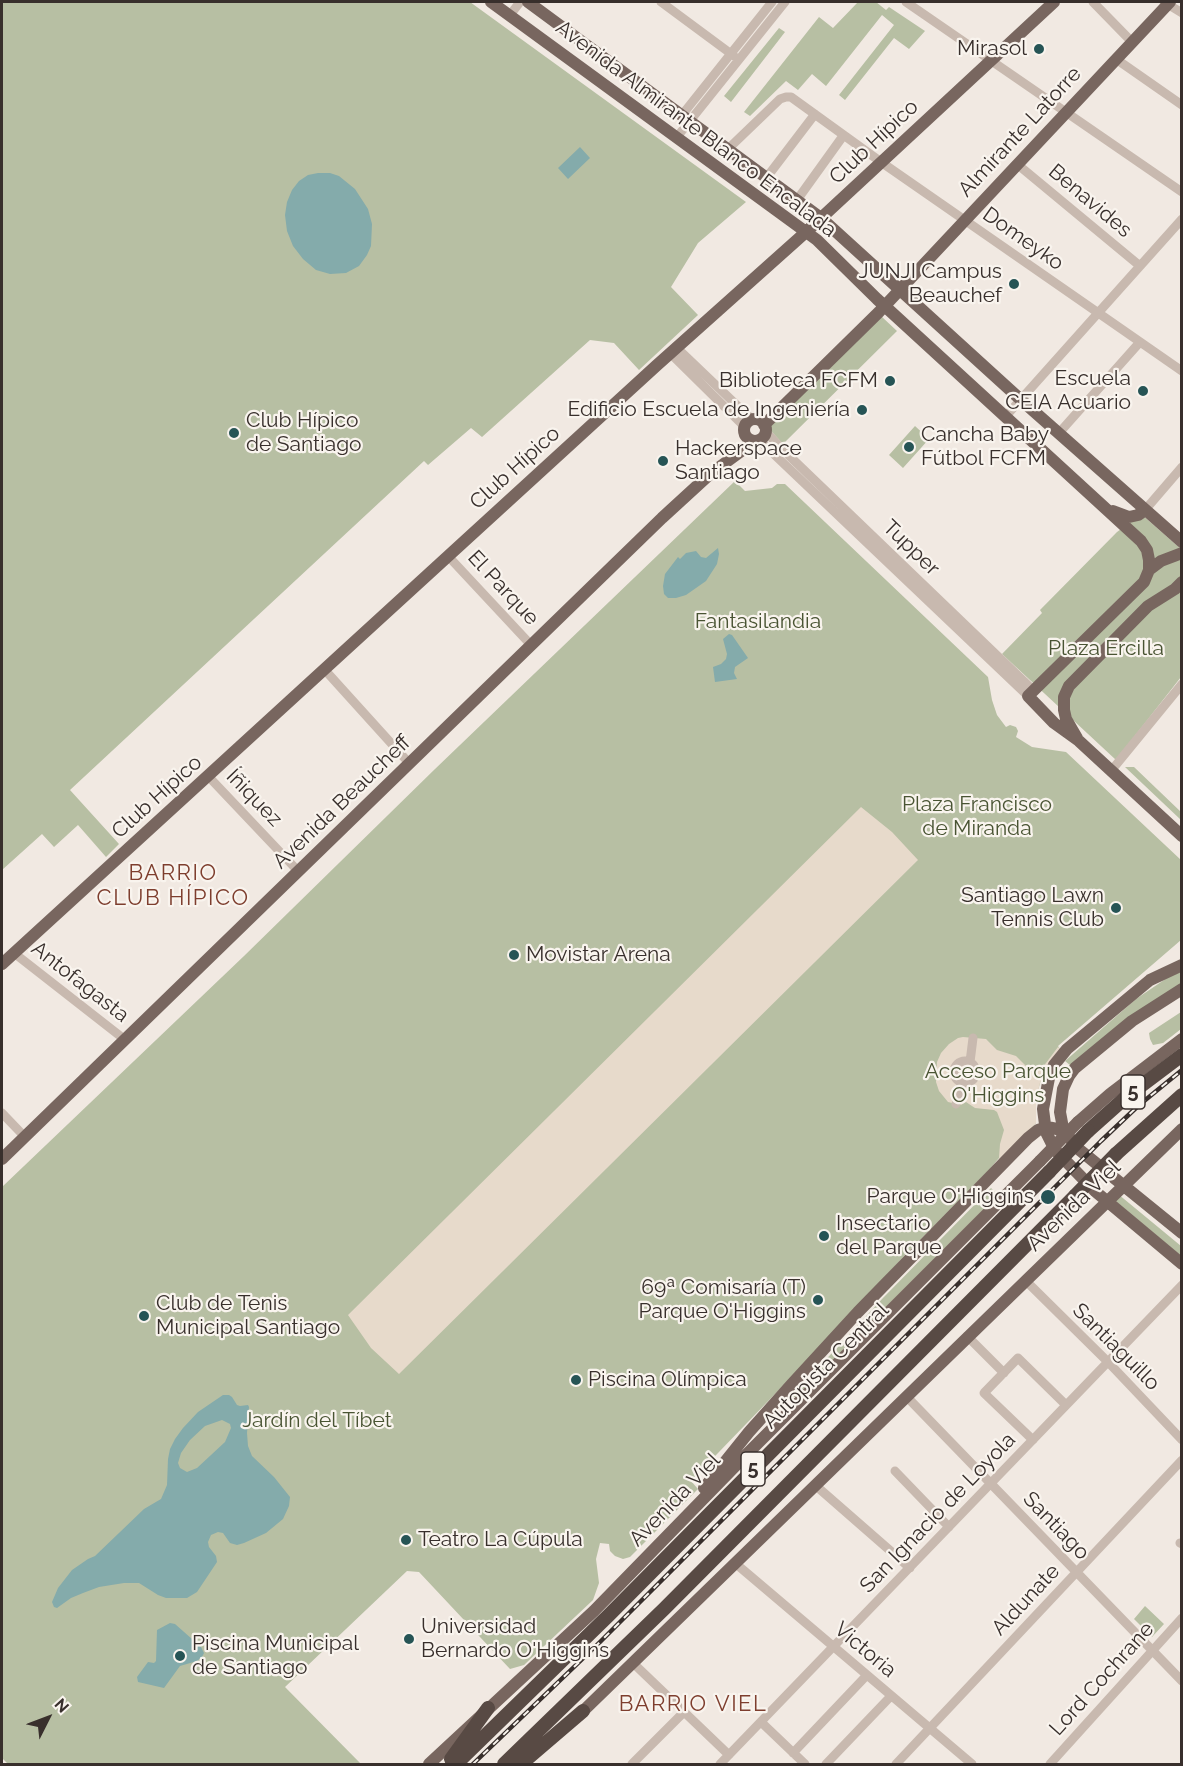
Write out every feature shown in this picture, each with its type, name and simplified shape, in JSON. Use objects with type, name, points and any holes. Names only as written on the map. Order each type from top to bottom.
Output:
[{"type":"highway","name":"Autopista Central","points":[[456,1764],[617,1607],[1083,1127],[1182,1055]]},
{"type":"highway","name":"5","points":[[504,1764],[664,1609],[1116,1154],[1182,1095]]},
{"type":"highway","points":[[447,1764],[488,1708]]},
{"type":"highway","points":[[521,1764],[583,1711]]},
{"type":"main road","name":"Avenida Almirante Blanco Encalada","points":[[491,2],[806,232],[1141,541],[1149,556],[1149,570]]},
{"type":"main road","name":"Avenida Almirante Blanco Encalada","points":[[528,2],[821,218],[1182,542]]},
{"type":"main road","name":"Club Hípico","points":[[2,964],[673,350],[806,232],[1054,2]]},
{"type":"main road","name":"Almirante Latorre","points":[[899,289],[1167,2]]},
{"type":"main road","name":"Avenida Beaucheff","points":[[2,1159],[531,645],[885,306],[899,289]]},
{"type":"main road","points":[[1103,506],[1129,517],[1145,510]]},
{"type":"main road","points":[[1182,553],[1161,561],[1149,570],[1141,587],[1031,693],[1054,723],[1079,741],[1182,836]]},
{"type":"main road","points":[[1079,741],[1064,713],[1064,697],[1069,686],[1148,606],[1171,592],[1182,582]]},
{"type":"main road","points":[[1182,965],[1145,984],[1060,1057],[1046,1085],[1043,1105],[1047,1137],[1055,1150],[1107,1201],[1182,1264]]},
{"type":"main road","points":[[1066,1134],[1061,1117],[1061,1102],[1066,1082],[1072,1071],[1132,1021],[1182,989]]},
{"type":"main road","points":[[1083,1127],[1110,1094],[1182,1039]]},
{"type":"main road","points":[[681,1521],[703,1489],[749,1432],[791,1385],[858,1312],[1035,1131],[1053,1127],[1066,1134],[1090,1159],[1182,1233]]},
{"type":"main road","name":"Avenida Viel","points":[[531,1764],[1025,1280],[1182,1130]]},
{"type":"main road","name":"Avenida Viel","points":[[429,1764],[587,1617],[681,1521],[1044,1166]]},
{"type":"street","points":[[510,15],[520,2]]},
{"type":"street","points":[[661,2],[735,56]]},
{"type":"street","points":[[677,137],[686,118],[735,56],[772,2]]},
{"type":"street","points":[[735,56],[785,2]]},
{"type":"street","points":[[906,2],[1182,192]]},
{"type":"street","points":[[1093,2],[1132,42]]},
{"type":"street","points":[[1167,2],[1182,14]]},
{"type":"street","points":[[1116,59],[1182,105]]},
{"type":"street","name":"Domeyko","points":[[728,149],[780,99],[791,98],[1182,371]]},
{"type":"street","points":[[767,177],[814,114]]},
{"type":"street","points":[[797,200],[843,136]]},
{"type":"street","name":"Benavides","points":[[1017,164],[1140,266]]},
{"type":"street","points":[[1006,416],[1182,219]]},
{"type":"street","points":[[1059,433],[1140,342]]},
{"type":"street","name":"Tupper","points":[[673,350],[755,431],[780,447],[1031,693]]},
{"type":"street","points":[[1145,510],[1182,467]]},
{"type":"street","name":"El Parque","points":[[448,556],[531,645]]},
{"type":"street","points":[[324,669],[409,763]]},
{"type":"street","points":[[1111,771],[1182,684]]},
{"type":"street","name":"Íñiquez","points":[[208,776],[298,871]]},
{"type":"street","name":"Antofagasta","points":[[14,953],[124,1040]]},
{"type":"street","points":[[970,1062],[961,1062],[955,1068],[956,1077],[963,1082],[971,1081],[975,1077],[975,1068],[970,1062],[973,1038]]},
{"type":"street","points":[[956,1104],[963,1082]]},
{"type":"street","points":[[2,1113],[24,1136]]},
{"type":"street","name":"Santiaguillo","points":[[1025,1280],[1182,1440]]},
{"type":"street","name":"San Ignacio de Loyola","points":[[720,1764],[1182,1286]]},
{"type":"street","points":[[968,1336],[1004,1373]]},
{"type":"street","points":[[1033,1440],[984,1393],[1018,1358],[1066,1405]]},
{"type":"street","name":"Santiago","points":[[906,1396],[1182,1681]]},
{"type":"street","name":"Aldunate","points":[[896,1764],[1182,1460]]},
{"type":"street","points":[[895,1472],[949,1527]]},
{"type":"street","points":[[815,1485],[910,1568]]},
{"type":"street","name":"Victoria","points":[[735,1563],[972,1764]]},
{"type":"street","name":"Lord Cochrane","points":[[1050,1764],[1182,1618]]},
{"type":"street","points":[[633,1663],[729,1755]]},
{"type":"street","points":[[793,1753],[867,1675]]},
{"type":"street","points":[[826,1764],[891,1696]]},
{"type":"street","points":[[632,1764],[684,1712]]},
{"type":"street","points":[[760,1722],[805,1764]]},
{"type":"green space","name":"Club Hípico de Santiago","points":[[2,2],[470,2],[746,202],[698,243],[671,287],[698,315],[639,370],[614,343],[590,340],[482,437],[471,428],[428,465],[424,461],[70,790],[119,844],[106,857],[78,825],[54,847],[42,834],[2,870]]},
{"type":"green space","points":[[858,2],[876,2],[886,10],[889,7],[925,31],[909,49],[894,38],[845,100],[839,95],[894,25],[882,15],[826,86],[812,74],[798,90],[786,81],[750,116],[744,112],[819,17],[833,28]]},
{"type":"green space","points":[[779,28],[785,32],[731,102],[724,96]]},
{"type":"green space","points":[[881,316],[897,331],[783,444],[771,431],[770,426]]},
{"type":"green space","name":"Cancha Baby Fútbol FCFM","points":[[915,426],[929,439],[903,468],[889,455]]},
{"type":"green space","name":"Parque O'Higgins","points":[[735,481],[745,491],[785,484],[988,677],[997,715],[1006,727],[1010,725],[1016,727],[1018,731],[1016,737],[1032,747],[1066,752],[1181,860],[1181,940],[1058,1046],[1060,1049],[1046,1068],[1040,1083],[1036,1099],[1036,1123],[907,1253],[691,1481],[698,1489],[630,1557],[623,1559],[615,1556],[610,1551],[609,1544],[600,1543],[596,1559],[599,1583],[593,1600],[524,1665],[510,1669],[419,1572],[407,1571],[285,1687],[361,1764],[8,1764],[2,1758],[2,1187]]},
{"type":"green space","name":"Plaza Ercilla","points":[[1141,514],[1181,549],[1181,677],[1116,760],[1002,654],[1042,613],[1040,610],[1117,532]]},
{"type":"green space","points":[[1125,767],[1134,767],[1181,812],[1181,820]]},
{"type":"green space","points":[[1181,971],[1181,984],[1143,1008],[1071,1066],[1065,1061],[1136,999]]},
{"type":"green space","points":[[1181,1012],[1181,1029],[1163,1043],[1153,1045],[1149,1033]]},
{"type":"green space","points":[[991,1188],[998,1195],[796,1397],[793,1397],[882,1299]]},
{"type":"green space","points":[[1118,1194],[1181,1246],[1181,1256],[1113,1199]]},
{"type":"green space","points":[[1145,1606],[1164,1624],[1152,1637],[1134,1619]]},
{"type":"shaded area","points":[[861,807],[892,832],[918,860],[399,1374],[371,1348],[348,1315]]},
{"type":"shaded area","name":"Acceso Parque O'Higgins","points":[[963,1037],[986,1039],[997,1050],[1016,1056],[1033,1073],[1043,1067],[1058,1047],[1060,1049],[1046,1068],[1040,1083],[1036,1099],[1036,1123],[1001,1160],[999,1158],[1000,1144],[1004,1130],[997,1112],[975,1108],[966,1102],[961,1105],[948,1102],[939,1091],[936,1082],[937,1062],[941,1053],[949,1044]]},
{"type":"water","points":[[580,147],[590,158],[568,179],[558,168]]},
{"type":"water","points":[[318,173],[339,176],[355,189],[368,209],[372,224],[371,246],[359,266],[346,273],[330,274],[316,270],[293,246],[287,231],[285,215],[292,190],[308,175]]},
{"type":"water","points":[[718,548],[717,564],[706,581],[686,595],[668,598],[664,594],[665,574],[678,557],[680,559],[686,553],[696,551],[701,557],[706,558]]},
{"type":"water","points":[[729,634],[748,658],[735,667],[734,673],[737,679],[715,682],[713,667],[726,659],[723,639]]},
{"type":"water","points":[[223,1395],[232,1397],[237,1405],[248,1405],[248,1446],[252,1456],[274,1477],[290,1497],[283,1519],[266,1533],[237,1545],[230,1543],[223,1533],[218,1532],[211,1535],[208,1542],[209,1547],[216,1556],[217,1562],[197,1592],[187,1598],[166,1598],[139,1583],[124,1583],[99,1587],[71,1598],[57,1608],[54,1607],[52,1602],[58,1588],[72,1570],[95,1556],[144,1509],[161,1499],[167,1485],[170,1449],[183,1428],[198,1412]],"holes":[[[222,1420],[230,1424],[231,1428],[225,1442],[197,1468],[187,1472],[180,1468],[178,1463],[181,1453],[190,1440],[205,1426]]]},
{"type":"water","name":"Piscina Municipal de Santiago","points":[[170,1623],[175,1624],[201,1647],[204,1653],[202,1657],[197,1661],[180,1666],[164,1688],[138,1682],[137,1677],[148,1662],[156,1661],[157,1630]]},
{"type":"railway","points":[[473,1764],[600,1642],[1101,1141],[1138,1106],[1182,1070]]},
{"type":"place","name":"Mirasol","points":[[1039,49]]},
{"type":"place","name":"JUNJI Campus Beauchef","points":[[1014,284]]},
{"type":"place","name":"Biblioteca FCFM","points":[[890,381]]},
{"type":"place","name":"Escuela CEIA Acuario","points":[[1143,391]]},
{"type":"place","name":"Edificio Escuela de Ingeniería","points":[[862,410]]},
{"type":"place","name":"Club Hípico de Santiago","points":[[234,433]]},
{"type":"place","name":"Cancha Baby Fútbol FCFM","points":[[909,447]]},
{"type":"place","name":"Hackerspace Santiago","points":[[663,461]]},
{"type":"place","name":"Santiago Lawn Tennis Club","points":[[1116,908]]},
{"type":"place","name":"Movistar Arena","points":[[514,955]]},
{"type":"place","name":"Parque O'Higgins","points":[[1048,1197]]},
{"type":"place","name":"Insectario del Parque","points":[[824,1236]]},
{"type":"place","name":"69ª Comisaría (T) Parque O'Higgins","points":[[818,1300]]},
{"type":"place","name":"Club de Tenis Municipal Santiago","points":[[144,1316]]},
{"type":"place","name":"Piscina Olímpica","points":[[576,1380]]},
{"type":"place","name":"Teatro La Cúpula","points":[[406,1540]]},
{"type":"place","name":"Universidad Bernardo O'Higgins","points":[[409,1639]]},
{"type":"place","name":"Piscina Municipal de Santiago","points":[[180,1656]]},
{"type":"district","name":"BARRIO CLUB HÍPICO","points":[[173,886]]},
{"type":"district","name":"BARRIO VIEL","points":[[693,1704]]},
{"type":"park label","name":"Fantasilandia","points":[[758,622]]},
{"type":"park label","name":"Plaza Francisco de Miranda","points":[[977,817]]},
{"type":"park label","name":"Jardín del Tíbet","points":[[317,1421]]}]
